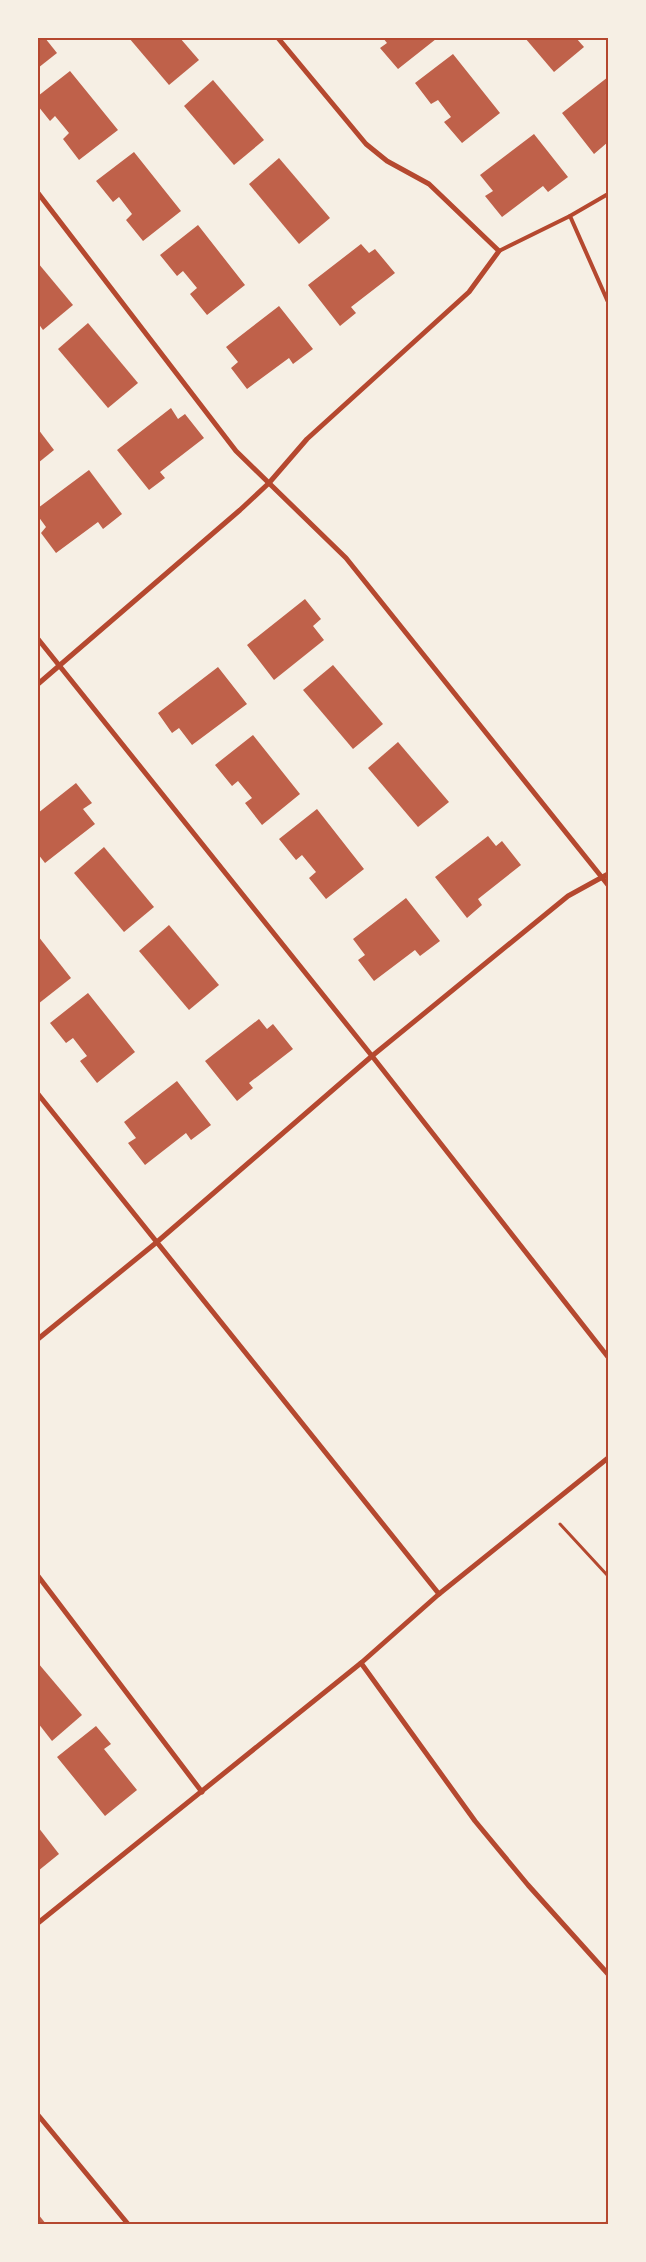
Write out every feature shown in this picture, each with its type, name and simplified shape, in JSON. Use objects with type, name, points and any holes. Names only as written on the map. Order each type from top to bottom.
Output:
[{"type":"street","points":[[38,684],[60,667],[269,483],[307,439],[469,292],[499,251],[429,184],[387,161],[366,144],[278,38]]},
{"type":"street","points":[[38,194],[236,451],[346,558],[608,886]]},
{"type":"street","points":[[38,639],[372,1056],[608,1357]]},
{"type":"street","points":[[38,1339],[157,1242],[372,1056],[568,896],[608,874]]},
{"type":"street","points":[[38,1094],[439,1594]]},
{"type":"street","points":[[38,1923],[361,1663],[439,1594],[608,1458]]},
{"type":"street","points":[[38,1576],[202,1792]]},
{"type":"street","points":[[361,1663],[475,1821],[528,1885],[608,1974]]},
{"type":"street","points":[[38,2115],[128,2224]]},
{"type":"lane","points":[[499,251],[570,216],[608,194]]},
{"type":"lane","points":[[570,216],[608,302]]},
{"type":"path","points":[[545,1508],[608,1576]]},
{"type":"building","points":[[38,38],[45,38],[57,53],[38,68]]},
{"type":"building","points":[[129,38],[180,38],[199,60],[169,85]]},
{"type":"building","points":[[383,38],[436,39],[398,69],[380,48],[387,43]]},
{"type":"building","points":[[525,38],[576,38],[584,47],[554,72]]},
{"type":"building","points":[[453,54],[500,113],[462,143],[444,122],[451,117],[438,100],[431,104],[415,83]]},
{"type":"building","points":[[70,71],[118,130],[79,160],[63,139],[69,133],[55,116],[50,121],[38,106],[38,96]]},
{"type":"building","points":[[608,77],[608,133],[606,135],[608,142],[594,154],[562,113]]},
{"type":"building","points":[[213,80],[264,140],[234,165],[184,106]]},
{"type":"building","points":[[534,134],[568,177],[548,192],[543,186],[502,217],[485,196],[493,191],[480,175]]},
{"type":"building","points":[[134,152],[181,211],[143,241],[126,220],[132,214],[119,197],[113,202],[96,181]]},
{"type":"building","points":[[279,158],[330,218],[299,244],[249,184]]},
{"type":"building","points":[[198,225],[245,285],[207,315],[190,294],[197,288],[183,271],[177,276],[160,255]]},
{"type":"building","points":[[361,244],[369,253],[375,249],[395,273],[351,307],[356,313],[340,326],[308,285]]},
{"type":"building","points":[[38,263],[73,305],[43,330],[38,323]]},
{"type":"building","points":[[279,306],[313,349],[293,364],[289,358],[247,389],[231,368],[238,362],[226,347]]},
{"type":"building","points":[[88,323],[138,383],[108,408],[58,349]]},
{"type":"building","points":[[171,408],[178,419],[185,414],[204,438],[160,472],[165,478],[149,490],[117,450]]},
{"type":"building","points":[[38,429],[54,450],[38,463]]},
{"type":"building","points":[[89,470],[122,514],[103,529],[98,522],[56,553],[41,533],[46,527],[38,516],[38,508]]},
{"type":"building","points":[[305,599],[321,619],[313,626],[324,640],[274,680],[247,645]]},
{"type":"building","points":[[333,665],[383,724],[353,749],[303,690]]},
{"type":"building","points":[[218,667],[247,704],[192,745],[179,728],[172,733],[158,713]]},
{"type":"building","points":[[253,735],[300,794],[262,825],[245,803],[252,798],[238,781],[232,786],[215,765]]},
{"type":"building","points":[[398,742],[449,802],[418,827],[368,768]]},
{"type":"building","points":[[76,783],[92,803],[83,809],[95,824],[45,863],[38,854],[38,813]]},
{"type":"building","points":[[317,809],[364,869],[326,899],[309,878],[316,872],[302,855],[296,860],[279,839]]},
{"type":"building","points":[[488,836],[496,846],[502,841],[521,865],[478,899],[482,905],[467,918],[435,877]]},
{"type":"building","points":[[104,847],[154,907],[124,932],[74,873]]},
{"type":"building","points":[[406,898],[440,941],[420,956],[415,950],[374,981],[358,960],[365,955],[353,939]]},
{"type":"building","points":[[169,925],[219,985],[189,1010],[139,951]]},
{"type":"building","points":[[38,936],[71,978],[38,1004]]},
{"type":"building","points":[[88,993],[135,1052],[97,1083],[80,1061],[87,1056],[73,1038],[66,1043],[50,1023]]},
{"type":"building","points":[[259,1019],[267,1029],[273,1024],[293,1049],[249,1083],[253,1088],[237,1101],[205,1061]]},
{"type":"building","points":[[177,1081],[211,1125],[191,1140],[186,1133],[145,1165],[128,1143],[136,1138],[124,1122]]},
{"type":"building","points":[[38,1663],[82,1715],[52,1741],[38,1723]]},
{"type":"building","points":[[96,1726],[111,1744],[104,1749],[137,1790],[105,1816],[57,1757]]},
{"type":"building","points":[[38,1827],[59,1854],[38,1871]]},
{"type":"building","points":[[38,2214],[46,2224],[38,2224]]}]
